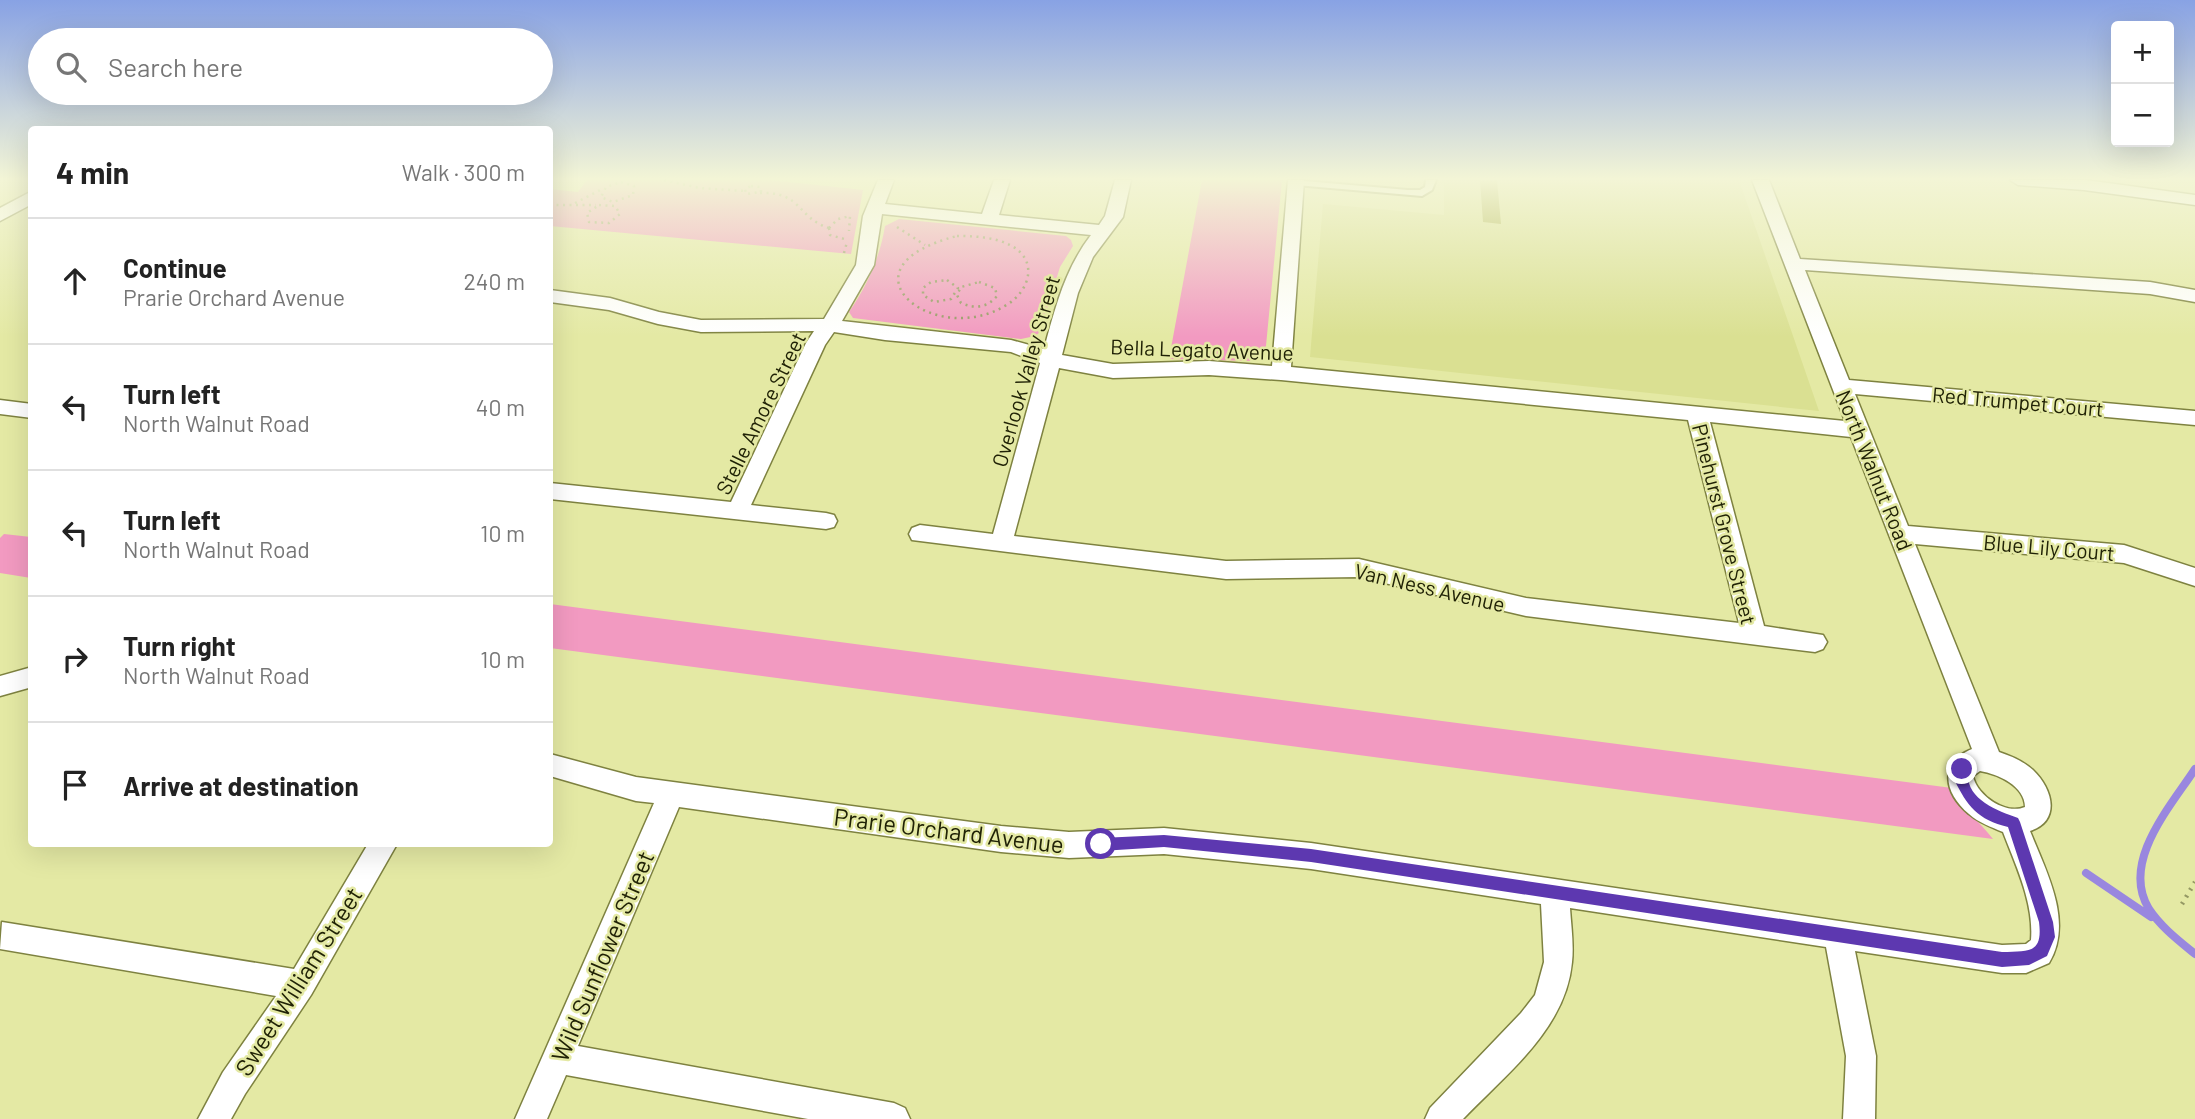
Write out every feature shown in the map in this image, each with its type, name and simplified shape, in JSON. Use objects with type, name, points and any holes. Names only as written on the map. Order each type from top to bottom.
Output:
[{"type":"street","name":"Stelle Amore Street","points":[[737,512],[816,343],[865,265],[871,232]]},
{"type":"street","name":"Overlook Valley Street","points":[[1001,544],[1077,272],[1084,257],[1103,232]]},
{"type":"street","points":[[1281,373],[1292,232]]},
{"type":"street","name":"North Walnut Road","points":[[1781,232],[1989,759]]},
{"type":"street","points":[[1794,264],[2150,288],[2195,296]]},
{"type":"street","name":"Bella Legato Avenue","points":[[553,296],[610,304],[658,318],[701,326],[829,325],[885,334],[1011,346],[1028,349],[1051,360],[1113,371],[1209,368],[1281,373],[1859,430]]},
{"type":"street","name":"Red Trumpet Court","points":[[1842,386],[2195,418]]},
{"type":"street","points":[[0,407],[28,410]]},
{"type":"street","name":"Pinehurst Grove Street","points":[[1697,414],[1754,634]]},
{"type":"street","points":[[553,491],[827,521]]},
{"type":"street","name":"Van Ness Avenue","points":[[920,534],[1226,570],[1359,568],[1503,604],[1815,642]]},
{"type":"street","name":"Blue Lily Court","points":[[1900,534],[2124,554],[2195,577]]},
{"type":"street","points":[[1,685],[28,678]]},
{"type":"street","points":[[1989,759],[2021,774],[2037,795],[2039,808],[2034,816],[2025,821],[2013,822],[1984,811],[1964,791],[1960,779],[1967,762],[1989,759]]},
{"type":"street","name":"Prarie Orchard Avenue","points":[[553,766],[595,779],[672,793],[1044,844],[1164,841],[1311,856],[2002,960],[2029,958],[2042,951],[2048,937],[2041,903],[2013,822]]},
{"type":"street","name":"Wild Sunflower Street","points":[[531,1119],[672,793]]},
{"type":"street","name":"Sweet William Street","points":[[214,1119],[234,1083],[301,985],[381,847]]},
{"type":"street","points":[[1441,1119],[1532,1024],[1548,1002],[1558,962],[1555,892]]},
{"type":"street","points":[[1838,935],[1861,1056],[1859,1119]]},
{"type":"street","points":[[2,936],[301,985]]},
{"type":"street","points":[[558,1058],[894,1119]]},
{"type":"path","points":[[830,232],[830,235],[848,240]]},
{"type":"path","points":[[844,253],[848,232]]},
{"type":"path","points":[[907,232],[926,245],[957,236],[996,239],[1012,246],[1024,256],[1029,268],[1029,281],[1022,294],[1009,305],[989,313],[966,317],[943,316],[923,310],[907,300],[899,287],[899,273],[906,260],[926,245]]},
{"type":"path","points":[[958,292],[952,282],[941,280],[931,282],[922,291],[928,300],[940,302],[951,299],[958,292],[966,284],[979,282],[995,288],[997,296],[991,303],[972,307],[961,303],[958,292]]},
{"type":"path","points":[[2182,904],[2195,882]]},
{"type":"shaded area","points":[[617,232],[855,232],[851,254]]},
{"type":"shaded area","points":[[884,232],[1029,232],[1066,236],[1073,246],[1060,267],[1040,332],[1021,339],[853,318],[849,312],[862,292],[880,249]]},
{"type":"shaded area","points":[[1192,232],[1277,232],[1265,356],[1254,361],[1169,359]]},
{"type":"shaded area","points":[[1321,232],[1757,232],[1819,411],[1310,357]]},
{"type":"shaded area","points":[[4,534],[28,537],[28,578],[0,573],[0,538]]},
{"type":"shaded area","points":[[553,604],[1952,788],[1993,839],[553,648]]},
{"type":"waterway","points":[[2195,769],[2152,835],[2144,854],[2141,872],[2142,891],[2149,909],[2164,927],[2195,954]]},
{"type":"waterway","points":[[2086,873],[2151,917]]},
{"type":"route","points":[[1101,844],[1164,841],[1203,843],[1311,856],[2002,960],[2029,958],[2042,951],[2048,937],[2041,903],[2013,822],[1997,818],[1972,802],[1960,779],[1962,769]]}]
